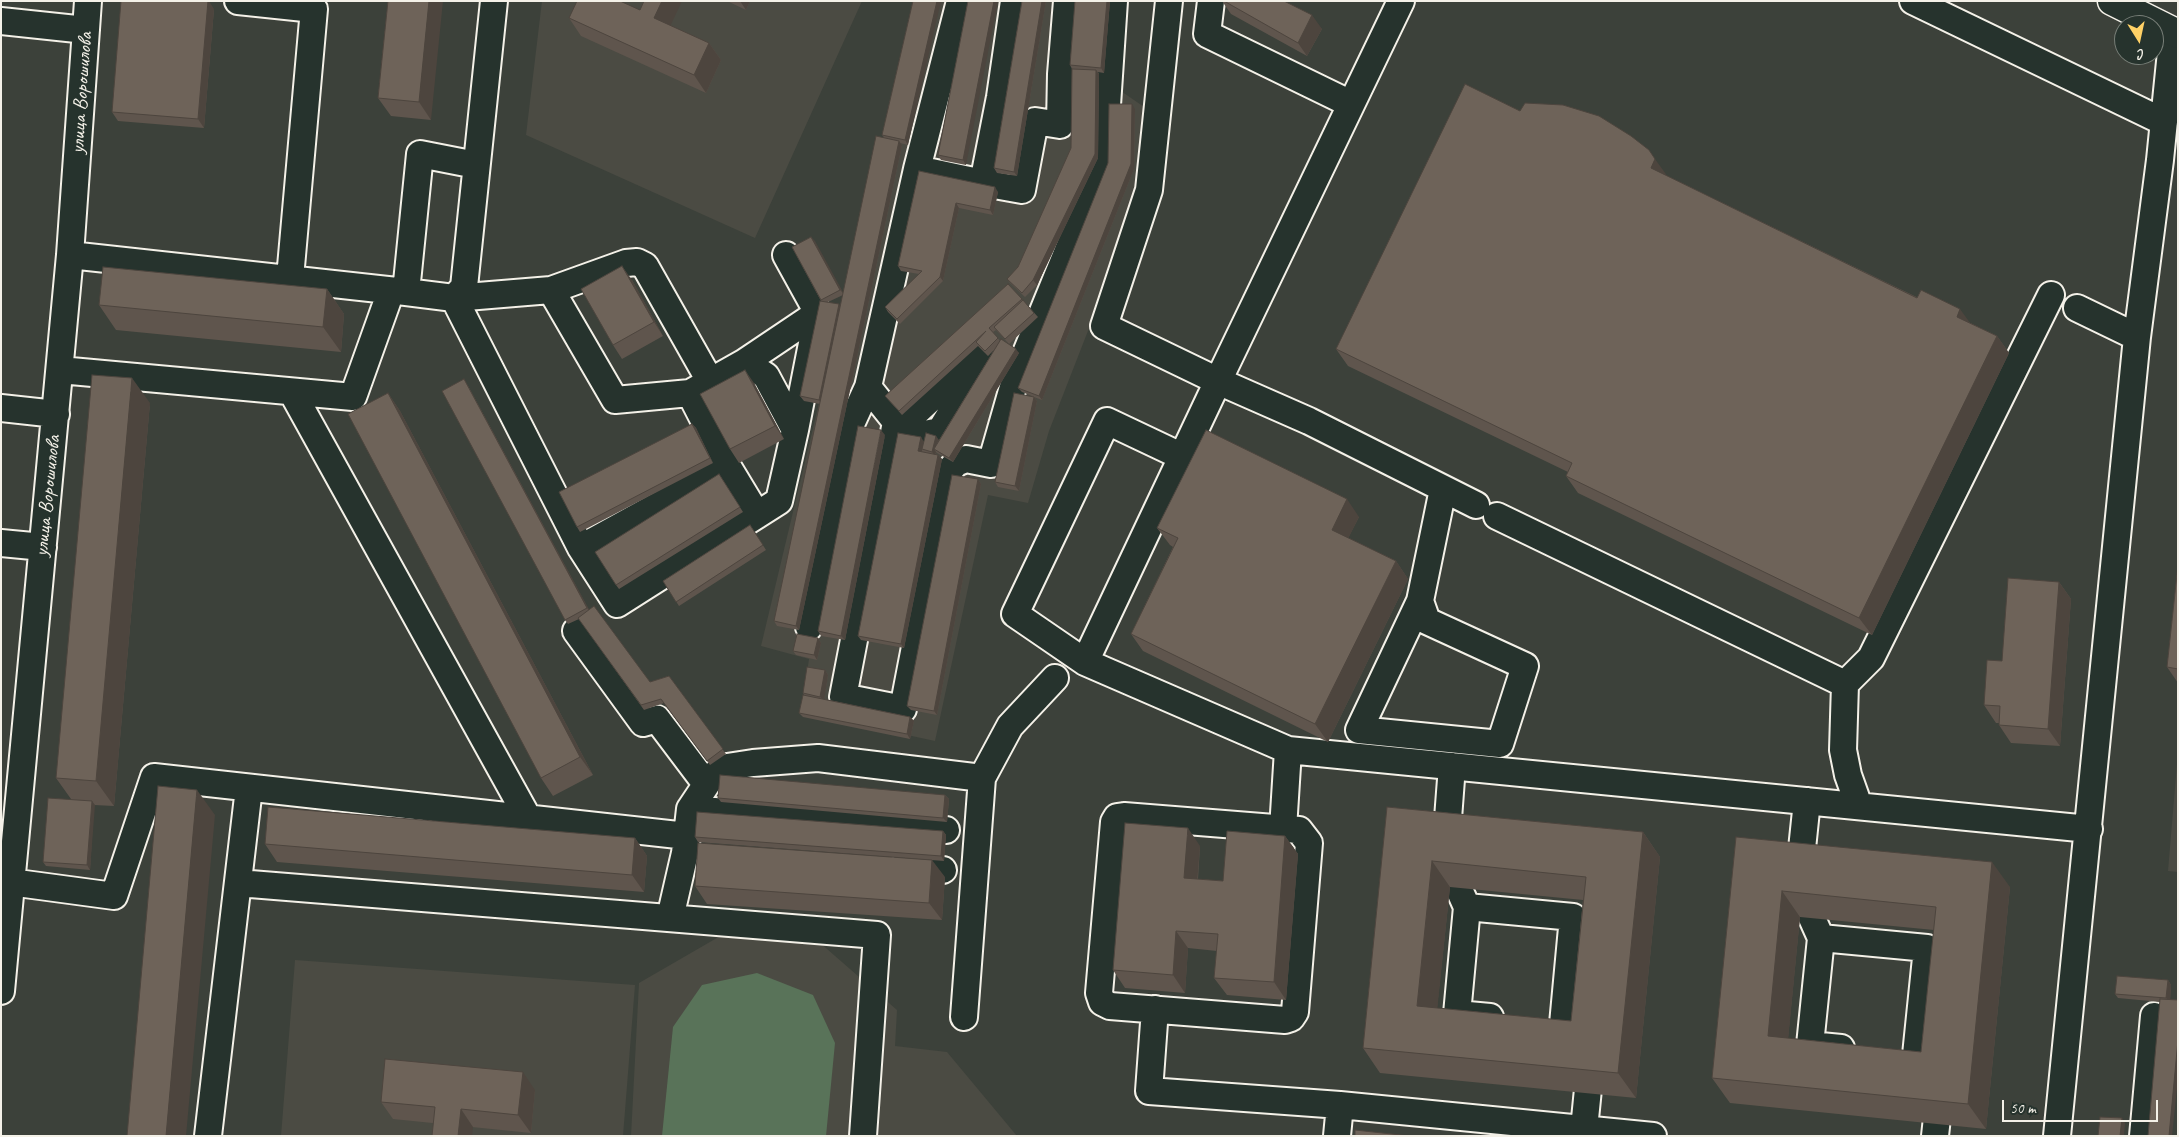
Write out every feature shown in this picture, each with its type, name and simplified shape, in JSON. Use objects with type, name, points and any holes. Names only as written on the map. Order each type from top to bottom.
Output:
[{"type":"main road","points":[[2112,1],[2175,33]]},
{"type":"street","name":"улица Ворошилова","points":[[1,991],[10,882],[8,829],[43,547],[56,414],[70,255],[88,1]]},
{"type":"street","points":[[238,1],[315,5],[290,278]]},
{"type":"street","points":[[454,298],[464,287],[494,1]]},
{"type":"street","points":[[809,627],[851,424],[868,387],[917,169],[960,1]]},
{"type":"street","points":[[983,183],[1014,1]]},
{"type":"street","points":[[917,169],[1022,190],[1035,121],[1060,125],[1060,74],[1067,1]]},
{"type":"street","points":[[868,387],[898,424],[843,697],[903,709],[949,471],[956,462],[966,459],[990,464],[1015,380],[1103,165],[1114,1]]},
{"type":"street","points":[[1170,1],[1149,190],[1104,326],[1218,381],[1309,421],[1442,489],[1844,684]]},
{"type":"street","points":[[1211,1],[1207,34],[1351,104]]},
{"type":"street","points":[[1085,662],[1401,1]]},
{"type":"street","points":[[1914,1],[2164,122]]},
{"type":"street","points":[[1,21],[86,30]]},
{"type":"street","points":[[2057,1136],[2137,337],[2175,33]]},
{"type":"street","points":[[60,370],[353,397],[398,291],[420,154],[476,165]]},
{"type":"street","points":[[70,255],[290,278],[454,298],[551,290],[626,264],[637,262],[645,266],[700,387],[728,467],[758,515]]},
{"type":"street","points":[[454,298],[581,548],[617,604],[779,501],[818,313],[786,255]]},
{"type":"street","points":[[551,290],[615,400],[700,387],[745,362],[818,313]]},
{"type":"street","points":[[1859,806],[1848,775],[1843,750],[1844,684],[1871,658],[2051,295]]},
{"type":"street","points":[[2077,308],[2137,337]]},
{"type":"street","points":[[745,362],[766,376],[795,430]]},
{"type":"street","points":[[292,392],[528,818]]},
{"type":"street","points":[[1,408],[56,414]]},
{"type":"street","points":[[1183,457],[1107,421],[1015,614],[1085,662],[1288,750],[2089,829]]},
{"type":"street","points":[[581,548],[728,467]]},
{"type":"street","points":[[1420,601],[1427,621],[1525,666],[1500,744],[1358,730],[1420,601],[1442,489]]},
{"type":"street","points":[[1,543],[43,547]]},
{"type":"street","points":[[576,631],[643,723],[656,719],[706,784]]},
{"type":"street","points":[[964,1018],[982,778],[1010,726],[1055,678]]},
{"type":"street","points":[[1283,829],[1288,750]]},
{"type":"street","points":[[670,918],[693,848],[690,809],[712,776],[726,768],[753,763],[818,758],[982,778]]},
{"type":"street","points":[[1452,766],[1445,858],[1468,907],[1457,1014],[1514,1019]]},
{"type":"street","points":[[10,882],[114,896],[154,777],[528,818],[693,848]]},
{"type":"street","points":[[208,1136],[249,788]]},
{"type":"street","points":[[1807,801],[1798,887],[1821,938],[1810,1045],[1916,1055]]},
{"type":"street","points":[[690,809],[946,830]]},
{"type":"street","points":[[1124,816],[1283,829],[1299,830],[1309,843],[1295,1012],[1292,1018],[1284,1020],[1110,1006],[1102,1002],[1099,993],[1114,822],[1117,817],[1124,816]]},
{"type":"street","points":[[883,866],[943,870]]},
{"type":"street","points":[[238,883],[877,935],[863,1136]]},
{"type":"street","points":[[1468,907],[1573,917],[1553,1023],[1591,1059],[1584,1129]]},
{"type":"street","points":[[1821,938],[1927,948],[1916,1055],[1940,1090],[1935,1136]]},
{"type":"street","points":[[1156,1009],[1149,1091],[1340,1105],[1421,1125],[1584,1129],[1653,1136]]},
{"type":"street","points":[[2142,1136],[2154,1016]]},
{"type":"street","points":[[1337,1136],[1340,1105]]},
{"type":"shaded area","points":[[542,1],[862,1],[755,238],[526,135]]},
{"type":"shaded area","points":[[915,1],[1124,1],[1115,87],[1150,111],[1144,187],[1049,431],[1028,503],[988,495],[935,741],[801,712],[809,659],[761,646]]},
{"type":"shaded area","points":[[2178,752],[2178,872],[2168,871]]},
{"type":"shaded area","points":[[722,935],[819,942],[897,1010],[895,1046],[947,1052],[1017,1136],[631,1136],[639,983]]},
{"type":"shaded area","points":[[295,960],[635,985],[623,1136],[281,1136]]},
{"type":"green space","points":[[757,973],[813,995],[835,1043],[826,1136],[662,1136],[673,1027],[702,985]]},
{"type":"building","points":[[121,1],[208,1],[198,119],[112,112]]},
{"type":"building","points":[[388,1],[429,1],[419,102],[378,98]]},
{"type":"building","points":[[577,1],[620,1],[640,10],[644,1],[662,1],[654,18],[709,43],[694,75],[569,18]]},
{"type":"building","points":[[913,1],[937,1],[905,140],[882,135]]},
{"type":"building","points":[[968,1],[994,1],[963,160],[938,155]]},
{"type":"building","points":[[1022,1],[1042,1],[1014,172],[994,168]]},
{"type":"building","points":[[1075,1],[1107,1],[1101,68],[1070,65]]},
{"type":"building","points":[[1224,1],[1284,1],[1312,15],[1298,43]]},
{"type":"building","points":[[1072,69],[1096,70],[1095,154],[1033,280],[1022,293],[1007,279],[1018,267],[1071,148]]},
{"type":"building","points":[[1465,84],[1520,111],[1525,103],[1563,105],[1599,116],[1649,150],[1655,159],[1651,168],[1917,298],[1921,290],[1960,309],[1957,317],[1997,336],[1859,618],[1566,476],[1572,463],[1336,349]]},
{"type":"building","points":[[1109,104],[1132,104],[1131,164],[1039,396],[1018,388],[1108,163]]},
{"type":"building","points":[[876,136],[899,141],[796,626],[774,621]]},
{"type":"building","points":[[919,171],[995,187],[990,210],[956,203],[940,277],[897,319],[885,307],[922,271],[898,266]]},
{"type":"building","points":[[811,237],[840,290],[821,300],[792,247]]},
{"type":"building","points":[[622,266],[654,322],[613,345],[581,289]]},
{"type":"building","points":[[103,267],[327,289],[323,327],[99,305]]},
{"type":"building","points":[[1008,284],[1022,299],[989,328],[998,338],[985,351],[976,342],[986,331],[899,411],[885,396]]},
{"type":"building","points":[[1023,300],[1034,313],[1005,339],[994,327]]},
{"type":"building","points":[[820,301],[839,304],[819,400],[800,396]]},
{"type":"building","points":[[1001,339],[1016,349],[949,458],[934,449]]},
{"type":"building","points":[[745,370],[775,426],[730,449],[700,394]]},
{"type":"building","points":[[92,375],[132,378],[96,781],[56,778]]},
{"type":"building","points":[[464,379],[587,608],[565,620],[442,391]]},
{"type":"building","points":[[388,393],[580,757],[541,778],[348,414]]},
{"type":"building","points":[[1014,393],[1034,397],[1015,486],[995,482]]},
{"type":"building","points":[[692,424],[710,458],[577,527],[559,492]]},
{"type":"building","points":[[858,426],[881,430],[841,636],[818,631]]},
{"type":"building","points":[[1206,430],[1347,499],[1332,530],[1396,561],[1315,724],[1131,634],[1178,538],[1157,528]]},
{"type":"building","points":[[898,433],[921,437],[918,451],[938,455],[901,644],[858,636]]},
{"type":"building","points":[[926,433],[936,436],[932,452],[922,449]]},
{"type":"building","points":[[719,474],[740,507],[616,585],[595,552]]},
{"type":"building","points":[[952,475],[978,479],[934,711],[907,706]]},
{"type":"building","points":[[750,525],[763,545],[676,602],[663,581]]},
{"type":"building","points":[[2178,565],[2178,669],[2167,667]]},
{"type":"building","points":[[2008,578],[2059,582],[2048,729],[1999,725],[2000,706],[1984,705],[1987,660],[2002,661]]},
{"type":"building","points":[[594,606],[650,682],[669,676],[723,749],[707,761],[661,699],[641,705],[578,618]]},
{"type":"building","points":[[797,634],[818,638],[814,655],[793,651]]},
{"type":"building","points":[[807,667],[825,670],[820,697],[803,693]]},
{"type":"building","points":[[803,695],[910,717],[907,734],[799,713]]},
{"type":"building","points":[[720,775],[945,795],[943,818],[718,798]]},
{"type":"building","points":[[158,786],[197,790],[166,1136],[127,1136]]},
{"type":"building","points":[[48,798],[92,801],[87,865],[43,862]]},
{"type":"building","points":[[268,807],[635,838],[632,875],[265,844]]},
{"type":"building","points":[[1387,807],[1643,832],[1618,1073],[1363,1048]],"holes":[[[1432,861],[1586,877],[1571,1021],[1417,1006]]]},
{"type":"building","points":[[697,812],[943,831],[941,856],[695,837]]},
{"type":"building","points":[[1125,823],[1188,828],[1184,878],[1223,881],[1227,831],[1285,836],[1274,982],[1214,978],[1218,934],[1176,931],[1173,975],[1113,970]]},
{"type":"building","points":[[1736,837],[1992,862],[1968,1104],[1712,1078]],"holes":[[[1782,891],[1936,907],[1921,1052],[1768,1036]]]},
{"type":"building","points":[[698,843],[932,860],[929,903],[695,886]]},
{"type":"building","points":[[2117,976],[2168,980],[2166,998],[2115,994]]},
{"type":"building","points":[[2160,999],[2178,1000],[2178,1040],[2169,1136],[2148,1136]]},
{"type":"building","points":[[385,1059],[523,1072],[518,1115],[461,1109],[458,1136],[432,1136],[435,1107],[381,1102]]},
{"type":"building","points":[[2100,1117],[2122,1118],[2120,1136],[2098,1136]]},
{"type":"building","points":[[1355,1130],[1410,1136],[1355,1136]]}]
